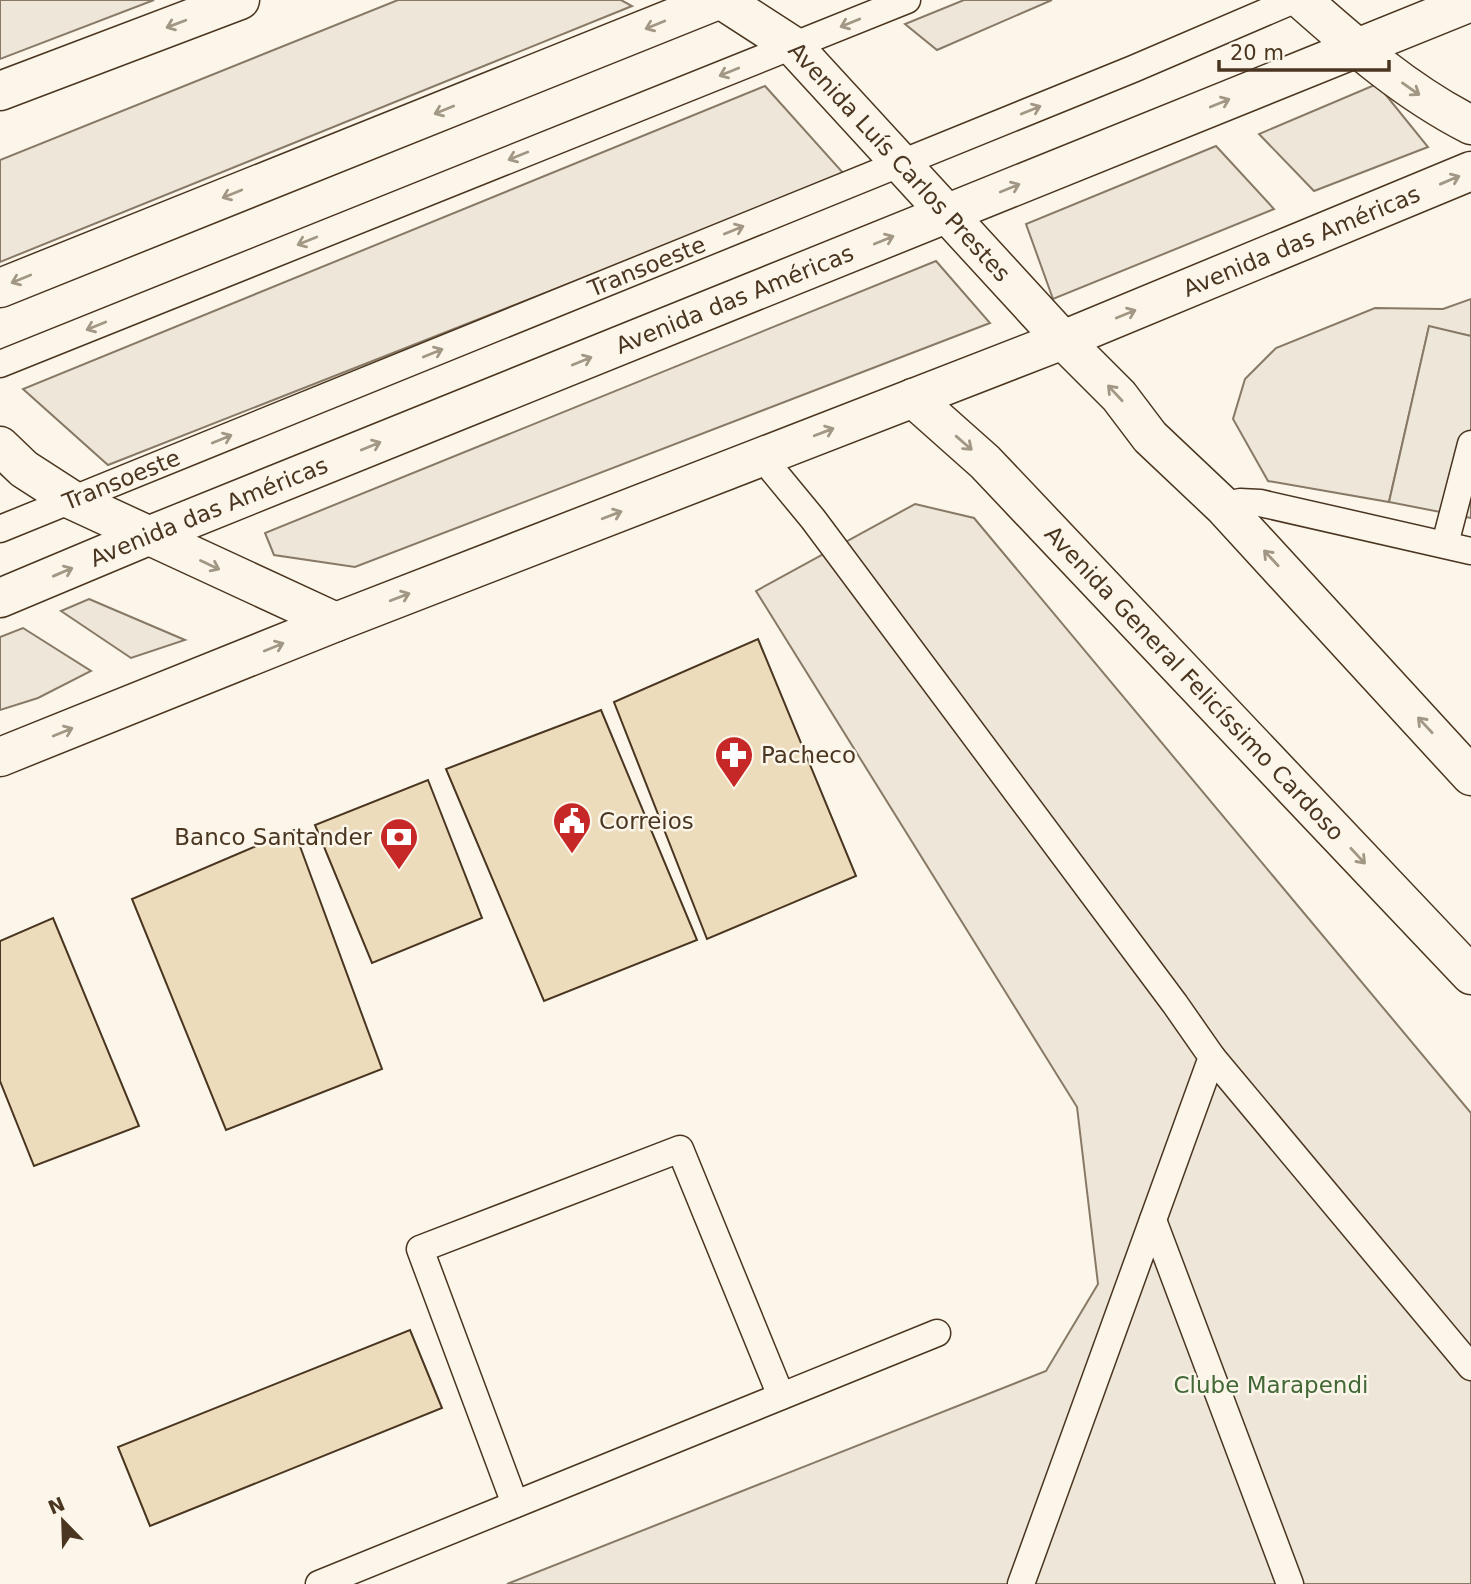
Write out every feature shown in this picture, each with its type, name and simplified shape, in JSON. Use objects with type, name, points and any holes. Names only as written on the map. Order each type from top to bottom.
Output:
[{"type":"main road","points":[[0,92],[240,0]]},
{"type":"main road","points":[[0,288],[720,0]]},
{"type":"main road","name":"Avenida Luís Carlos Prestes","points":[[720,0],[793,46],[1063,340]]},
{"type":"main road","points":[[1302,0],[1356,48],[1413,92],[1471,125]]},
{"type":"main road","name":"Avenida das Américas","points":[[0,598],[1471,2]]},
{"type":"main road","name":"Avenida das Américas","points":[[0,757],[337,622],[1063,340],[1471,171]]},
{"type":"main road","points":[[1063,340],[1119,396],[1150,437],[1223,506],[1471,776]]},
{"type":"main road","name":"Avenida General Felicíssimo Cardoso","points":[[913,398],[985,462],[1471,975]]},
{"type":"main road","points":[[0,446],[24,468],[72,500],[337,622]]},
{"type":"lane","points":[[0,364],[907,0]]},
{"type":"lane","name":"Transoeste","points":[[0,529],[1294,0]]},
{"type":"lane","points":[[1446,544],[1471,444]]},
{"type":"lane","points":[[761,456],[813,519],[1212,1057],[1471,1367]]},
{"type":"lane","points":[[1223,506],[1240,502],[1260,503],[1471,551]]},
{"type":"lane","points":[[1020,1584],[1212,1057]]},
{"type":"lane","points":[[515,1504],[420,1249],[680,1149],[780,1396]]},
{"type":"lane","points":[[1153,1220],[1290,1584]]},
{"type":"lane","points":[[319,1584],[937,1333]]},
{"type":"green space","points":[[0,0],[154,0],[0,59]]},
{"type":"green space","points":[[398,0],[621,0],[632,6],[0,262],[0,160]]},
{"type":"green space","points":[[964,0],[1052,0],[937,50],[905,24]]},
{"type":"green space","points":[[1377,84],[1428,147],[1314,191],[1259,134]]},
{"type":"green space","points":[[765,86],[845,175],[108,465],[23,389]]},
{"type":"green space","points":[[1216,146],[1274,209],[1053,299],[1026,224]]},
{"type":"green space","points":[[936,261],[990,323],[355,567],[274,555],[265,533]]},
{"type":"green space","points":[[1471,299],[1471,336],[1429,327],[1389,502],[1268,481],[1233,419],[1245,379],[1276,348],[1375,308],[1443,309]]},
{"type":"green space","name":"Clube Marapendi","points":[[915,504],[974,518],[1471,1113],[1471,1584],[507,1584],[1046,1371],[1098,1284],[1077,1107],[756,591]]},
{"type":"green space","points":[[89,599],[185,640],[131,658],[61,611]]},
{"type":"green space","points":[[23,628],[91,671],[38,698],[0,710],[0,637]]},
{"type":"shaded area","points":[[1429,326],[1471,336],[1471,518],[1389,502]]},
{"type":"building","name":"Pacheco","points":[[758,639],[856,876],[707,939],[614,702]]},
{"type":"building","name":"Correios","points":[[601,710],[697,940],[544,1001],[446,769]]},
{"type":"building","name":"Banco Santander","points":[[428,780],[482,918],[372,963],[315,825]]},
{"type":"building","points":[[294,830],[382,1069],[226,1130],[132,899]]},
{"type":"building","points":[[53,918],[139,1126],[34,1166],[0,1081],[0,941]]},
{"type":"building","points":[[410,1330],[442,1408],[150,1526],[118,1447]]},
{"type":"place","name":"Pacheco","points":[[734,789]]},
{"type":"place","name":"Correios","points":[[572,855]]},
{"type":"place","name":"Banco Santander","points":[[399,871]]}]
